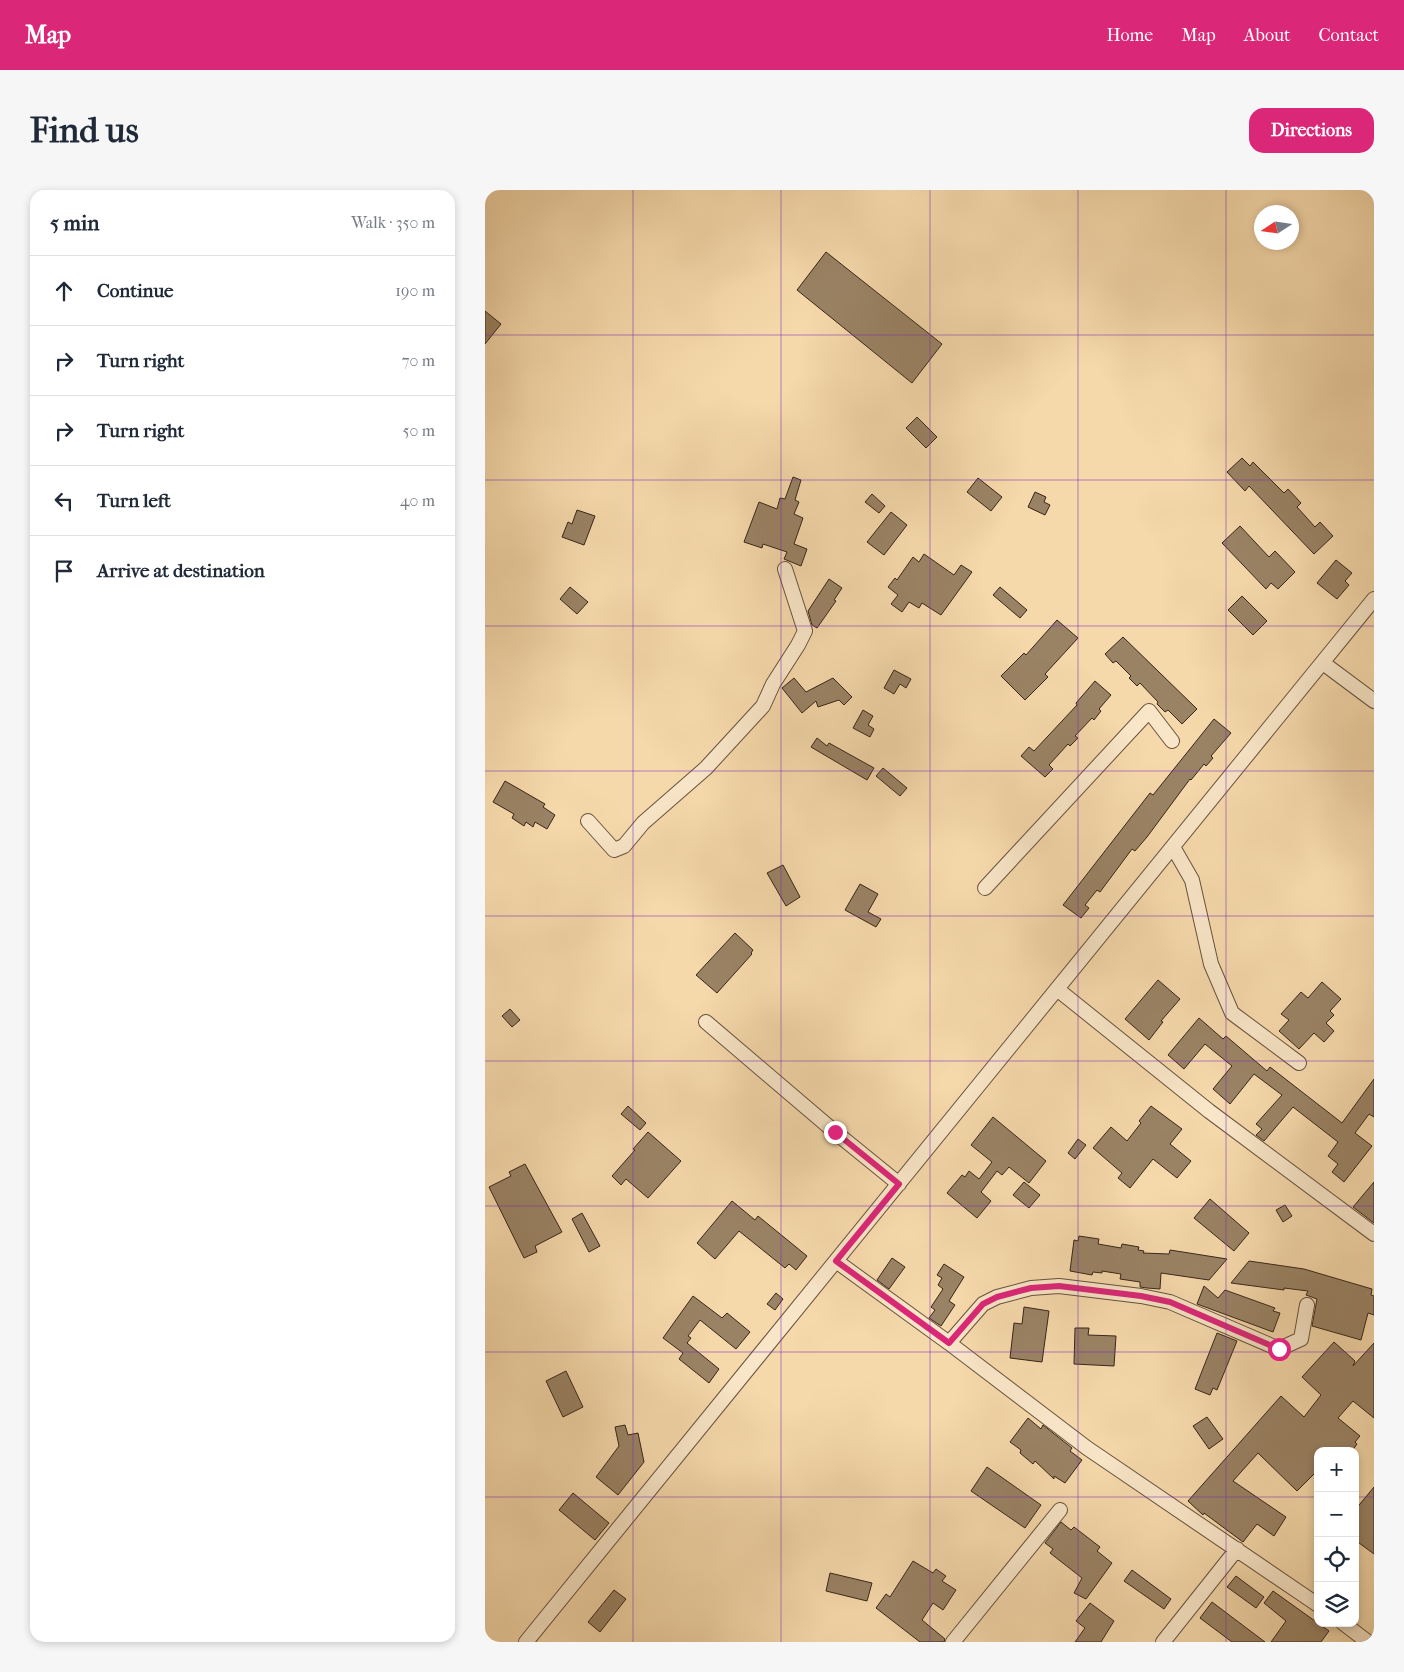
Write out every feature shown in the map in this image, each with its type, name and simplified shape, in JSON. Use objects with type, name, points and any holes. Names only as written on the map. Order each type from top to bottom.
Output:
[{"type":"street","points":[[588,821],[614,850],[625,846],[643,823],[706,768],[763,706],[773,684],[805,631],[785,569]]},
{"type":"street","points":[[526,1642],[1374,600]]},
{"type":"street","points":[[1323,663],[1374,702]]},
{"type":"street","points":[[985,888],[1149,711],[1172,741]]},
{"type":"street","points":[[1173,847],[1192,880],[1211,964],[1232,1013],[1299,1063]]},
{"type":"street","points":[[1057,989],[1209,1111],[1374,1234]]},
{"type":"street","points":[[705,1022],[899,1184]]},
{"type":"street","points":[[836,1261],[949,1343],[1087,1448],[1314,1601]]},
{"type":"street","points":[[949,1343],[983,1304],[997,1297],[1031,1288],[1059,1286],[1141,1296],[1170,1302],[1279,1349],[1301,1338],[1307,1305]]},
{"type":"street","points":[[953,1642],[1060,1510]]},
{"type":"street","points":[[1163,1642],[1237,1549]]},
{"type":"street","points":[[1348,1627],[1369,1642]]},
{"type":"building","points":[[826,252],[942,344],[912,383],[797,290]]},
{"type":"building","points":[[485,311],[501,324],[485,344]]},
{"type":"building","points":[[917,417],[937,437],[926,448],[906,428]]},
{"type":"building","points":[[1242,458],[1250,466],[1253,462],[1284,493],[1288,489],[1301,503],[1297,507],[1315,527],[1320,522],[1333,536],[1314,554],[1249,486],[1245,491],[1227,472]]},
{"type":"building","points":[[793,477],[801,480],[795,500],[799,502],[794,514],[803,518],[794,544],[807,549],[801,566],[784,559],[787,552],[763,544],[762,548],[744,542],[759,502],[777,509],[780,498],[785,499]]},
{"type":"building","points":[[978,478],[1002,497],[991,511],[967,492]]},
{"type":"building","points":[[1035,492],[1046,497],[1044,502],[1050,505],[1045,515],[1028,507]]},
{"type":"building","points":[[872,494],[885,506],[879,513],[865,502]]},
{"type":"building","points":[[577,510],[595,516],[584,545],[562,537],[568,522],[572,524]]},
{"type":"building","points":[[891,512],[907,525],[884,555],[867,542]]},
{"type":"building","points":[[1240,526],[1269,557],[1275,551],[1295,572],[1278,589],[1271,583],[1266,589],[1222,543]]},
{"type":"building","points":[[924,554],[954,575],[961,565],[972,572],[941,615],[922,603],[919,608],[909,602],[902,612],[891,604],[898,595],[888,587],[895,578],[897,580],[913,557],[919,562]]},
{"type":"building","points":[[1336,560],[1352,573],[1345,581],[1349,585],[1337,599],[1317,583]]},
{"type":"building","points":[[829,579],[842,588],[834,600],[836,601],[817,628],[812,625],[808,611]]},
{"type":"building","points":[[570,587],[588,602],[577,614],[560,599]]},
{"type":"building","points":[[1000,587],[1027,610],[1020,618],[993,595]]},
{"type":"building","points":[[1242,596],[1267,621],[1253,635],[1228,610]]},
{"type":"building","points":[[1057,620],[1078,638],[1045,674],[1048,677],[1025,700],[1001,676],[1024,653],[1026,655]]},
{"type":"building","points":[[1123,637],[1197,709],[1182,724],[1168,710],[1165,712],[1140,683],[1137,686],[1129,678],[1131,676],[1116,661],[1113,663],[1105,654]]},
{"type":"building","points":[[894,670],[911,679],[906,688],[900,684],[894,694],[884,688]]},
{"type":"building","points":[[794,678],[806,692],[833,678],[852,697],[844,705],[839,700],[818,707],[816,701],[802,713],[782,688]]},
{"type":"building","points":[[1095,681],[1111,695],[1099,709],[1101,711],[1094,720],[1092,718],[1075,736],[1078,738],[1070,746],[1068,744],[1049,765],[1053,769],[1045,777],[1021,756],[1029,747],[1034,751],[1077,705],[1076,703]]},
{"type":"building","points":[[863,710],[873,716],[868,725],[874,729],[870,737],[853,728]]},
{"type":"building","points":[[1214,719],[1231,733],[1211,756],[1213,758],[1206,766],[1204,764],[1190,779],[1147,837],[1135,851],[1132,849],[1100,892],[1097,890],[1085,905],[1089,908],[1081,918],[1063,905],[1150,793],[1153,795]]},
{"type":"building","points":[[817,738],[827,746],[829,743],[874,768],[867,780],[811,747]]},
{"type":"building","points":[[883,768],[907,788],[900,796],[876,776]]},
{"type":"building","points":[[505,781],[545,804],[543,807],[555,815],[547,829],[535,822],[533,827],[526,822],[524,826],[512,818],[514,814],[493,802]]},
{"type":"building","points":[[783,865],[800,897],[786,906],[767,873]]},
{"type":"building","points":[[860,884],[878,894],[868,912],[881,919],[876,927],[845,910]]},
{"type":"building","points":[[735,933],[753,950],[752,954],[717,993],[696,975]]},
{"type":"building","points":[[1158,980],[1180,999],[1161,1021],[1163,1022],[1149,1040],[1125,1019]]},
{"type":"building","points":[[1322,982],[1341,999],[1330,1011],[1334,1015],[1326,1023],[1334,1031],[1324,1042],[1314,1033],[1299,1049],[1279,1031],[1289,1020],[1281,1014],[1301,992],[1308,998]]},
{"type":"building","points":[[510,1009],[520,1020],[512,1027],[502,1016]]},
{"type":"building","points":[[1199,1018],[1223,1039],[1226,1036],[1267,1071],[1270,1067],[1342,1123],[1374,1079],[1374,1117],[1369,1114],[1355,1133],[1372,1146],[1344,1182],[1332,1172],[1338,1164],[1328,1156],[1338,1142],[1293,1107],[1264,1141],[1256,1135],[1262,1129],[1256,1124],[1282,1095],[1254,1074],[1230,1104],[1213,1089],[1232,1066],[1205,1044],[1184,1069],[1168,1055]]},
{"type":"building","points":[[628,1106],[646,1123],[640,1130],[621,1114]]},
{"type":"building","points":[[1151,1106],[1182,1129],[1170,1144],[1191,1161],[1177,1178],[1153,1159],[1130,1188],[1118,1178],[1122,1173],[1093,1148],[1111,1127],[1127,1141]]},
{"type":"building","points":[[993,1117],[1046,1161],[1029,1183],[1009,1167],[1002,1175],[997,1171],[981,1192],[991,1201],[977,1218],[947,1193],[962,1175],[965,1177],[969,1171],[979,1179],[992,1162],[971,1145]]},
{"type":"building","points":[[648,1132],[681,1161],[648,1198],[626,1179],[621,1185],[612,1176]]},
{"type":"building","points":[[1078,1139],[1086,1145],[1075,1159],[1068,1153]]},
{"type":"building","points":[[525,1164],[562,1232],[535,1246],[537,1252],[524,1258],[489,1187],[511,1176],[509,1172]]},
{"type":"building","points":[[1024,1182],[1040,1195],[1029,1208],[1013,1195]]},
{"type":"building","points":[[1374,1182],[1374,1223],[1353,1207]]},
{"type":"building","points":[[1210,1199],[1249,1233],[1234,1251],[1194,1218]]},
{"type":"building","points":[[732,1201],[755,1220],[758,1216],[807,1256],[796,1270],[789,1264],[785,1268],[739,1231],[715,1259],[697,1243]]},
{"type":"building","points":[[1285,1205],[1292,1216],[1283,1222],[1276,1210]]},
{"type":"building","points":[[582,1213],[600,1246],[589,1252],[572,1219]]},
{"type":"building","points":[[1079,1236],[1099,1239],[1098,1244],[1121,1248],[1122,1244],[1139,1247],[1138,1250],[1144,1251],[1143,1253],[1169,1254],[1170,1250],[1227,1259],[1209,1280],[1161,1273],[1160,1289],[1140,1287],[1140,1282],[1120,1279],[1121,1274],[1102,1271],[1102,1273],[1093,1272],[1092,1275],[1070,1271],[1074,1240],[1078,1241]]},
{"type":"building","points":[[892,1258],[905,1267],[889,1289],[877,1280]]},
{"type":"building","points":[[1249,1261],[1304,1269],[1372,1289],[1374,1315],[1368,1313],[1361,1340],[1312,1326],[1317,1299],[1306,1295],[1308,1291],[1231,1283]]},
{"type":"building","points":[[944,1264],[964,1277],[949,1301],[955,1305],[941,1326],[929,1318],[935,1310],[931,1307],[943,1289],[938,1285],[942,1278],[937,1275]]},
{"type":"building","points":[[1204,1286],[1218,1298],[1225,1290],[1275,1308],[1273,1311],[1280,1313],[1273,1332],[1197,1304]]},
{"type":"building","points":[[776,1293],[783,1299],[775,1310],[767,1304]]},
{"type":"building","points":[[693,1296],[722,1318],[727,1313],[750,1332],[736,1349],[700,1320],[688,1336],[691,1338],[687,1343],[719,1369],[709,1383],[679,1359],[683,1353],[663,1338]]},
{"type":"building","points":[[1024,1307],[1049,1311],[1042,1362],[1010,1358],[1014,1323],[1022,1324]]},
{"type":"building","points":[[1075,1328],[1089,1328],[1088,1335],[1116,1336],[1114,1366],[1074,1364]]},
{"type":"building","points":[[1217,1333],[1237,1341],[1217,1390],[1213,1388],[1210,1395],[1195,1389]]},
{"type":"building","points":[[1334,1342],[1355,1361],[1353,1366],[1374,1343],[1374,1418],[1353,1401],[1338,1418],[1360,1436],[1355,1442],[1357,1444],[1355,1447],[1314,1447],[1314,1474],[1297,1491],[1258,1453],[1233,1481],[1286,1517],[1274,1536],[1257,1524],[1243,1542],[1204,1513],[1203,1515],[1188,1501],[1281,1396],[1304,1417],[1321,1395],[1302,1377]]},
{"type":"building","points":[[566,1371],[583,1407],[563,1417],[546,1381]]},
{"type":"building","points":[[1207,1417],[1223,1439],[1209,1449],[1193,1426]]},
{"type":"building","points":[[1028,1418],[1041,1429],[1043,1425],[1072,1448],[1070,1451],[1082,1460],[1065,1483],[1054,1476],[1054,1479],[1035,1461],[1033,1464],[1020,1453],[1021,1450],[1010,1442]]},
{"type":"building","points":[[625,1425],[628,1435],[638,1433],[644,1462],[618,1495],[596,1477],[619,1446],[615,1427]]},
{"type":"building","points":[[987,1467],[1041,1505],[1025,1528],[971,1491]]},
{"type":"building","points":[[1374,1487],[1374,1554],[1359,1543],[1359,1505]]},
{"type":"building","points":[[573,1493],[609,1523],[595,1540],[559,1510]]},
{"type":"building","points":[[1061,1522],[1071,1530],[1074,1527],[1100,1547],[1097,1551],[1112,1563],[1086,1599],[1074,1593],[1082,1578],[1050,1553],[1053,1549],[1045,1543]]},
{"type":"building","points":[[913,1561],[933,1573],[936,1569],[946,1576],[942,1581],[956,1590],[943,1610],[933,1603],[922,1620],[945,1639],[944,1642],[920,1642],[876,1608],[886,1594],[890,1597]]},
{"type":"building","points":[[1132,1570],[1171,1599],[1164,1609],[1124,1581]]},
{"type":"building","points":[[830,1573],[872,1583],[867,1601],[826,1591]]},
{"type":"building","points":[[1236,1576],[1264,1597],[1256,1608],[1227,1587]]},
{"type":"building","points":[[614,1590],[626,1599],[600,1632],[588,1622]]},
{"type":"building","points":[[1273,1591],[1314,1620],[1314,1627],[1323,1627],[1329,1631],[1321,1642],[1271,1642],[1286,1621],[1264,1603]]},
{"type":"building","points":[[1212,1602],[1265,1642],[1232,1642],[1200,1618]]},
{"type":"building","points":[[1090,1603],[1114,1621],[1101,1642],[1075,1642],[1085,1628],[1076,1621]]},
{"type":"route","points":[[835,1132],[899,1184],[836,1261],[949,1343],[983,1304],[1012,1292],[1031,1288],[1059,1286],[1141,1296],[1170,1302],[1279,1349]]}]
